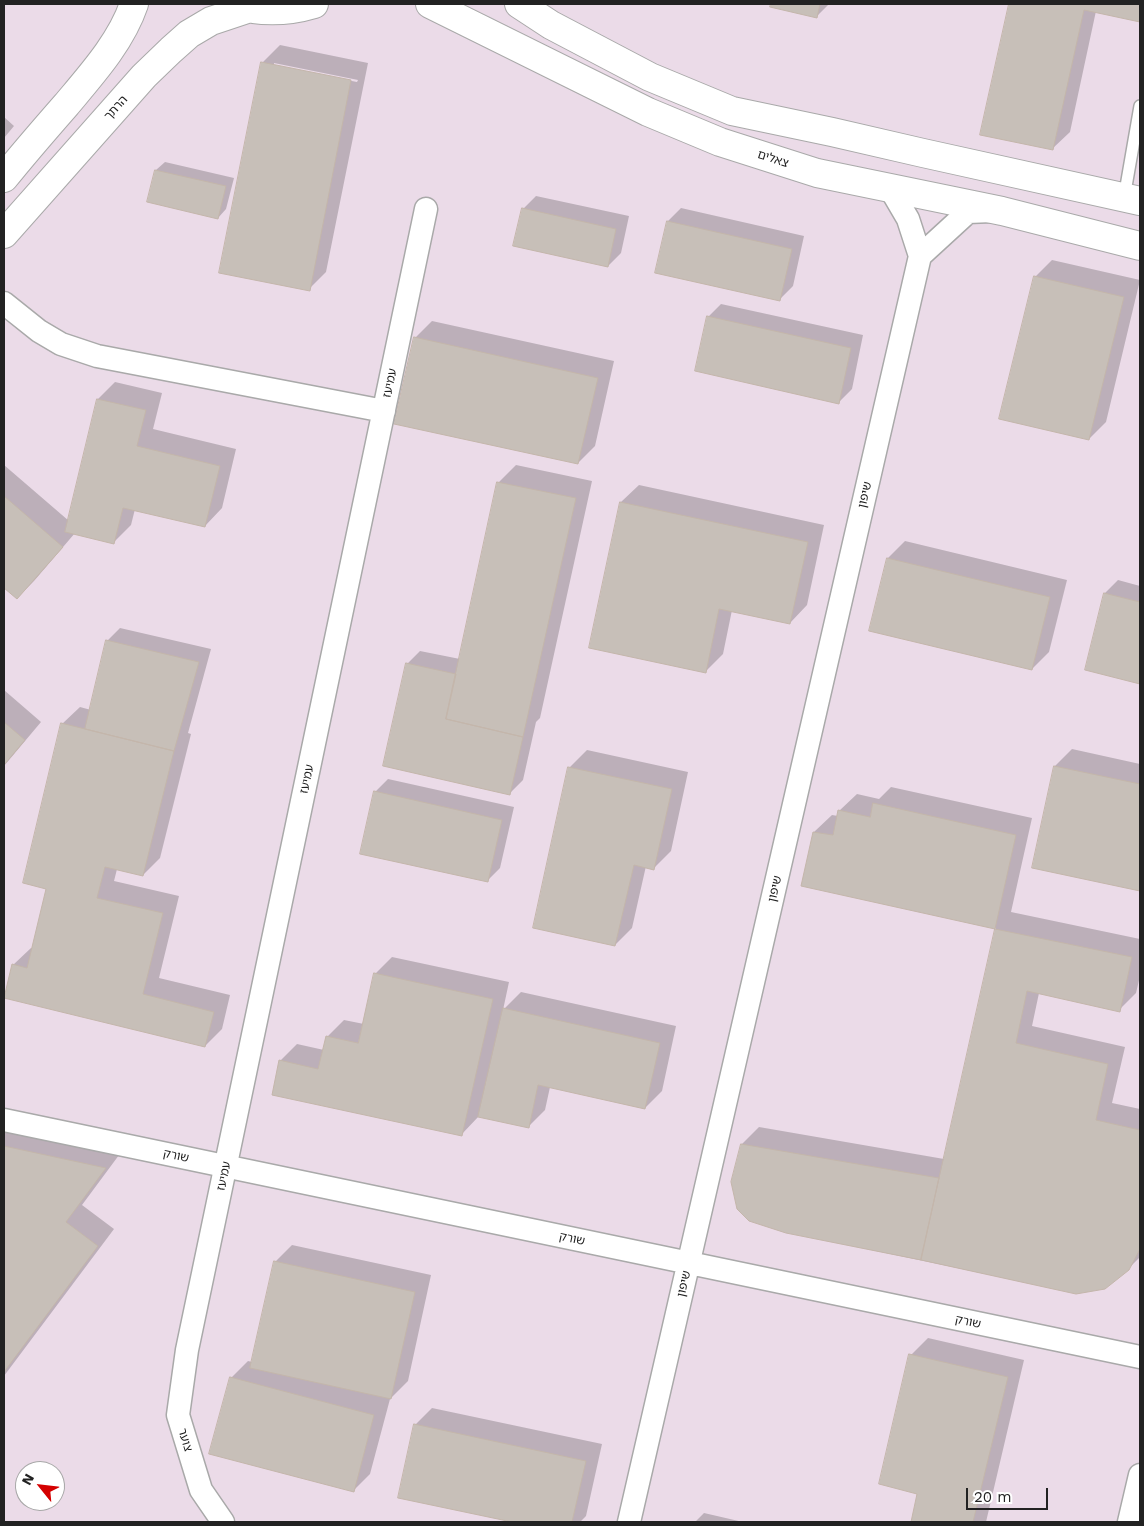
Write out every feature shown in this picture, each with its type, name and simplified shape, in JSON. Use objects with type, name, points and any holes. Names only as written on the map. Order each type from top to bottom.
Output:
[{"type":"street","points":[[4,178],[93,73],[115,42],[130,16],[134,4]]},
{"type":"street","points":[[240,6],[272,11],[297,9],[314,4]]},
{"type":"street","name":"צאלים","points":[[430,4],[648,112],[720,142],[816,173],[1002,211],[1140,246]]},
{"type":"street","points":[[519,4],[551,25],[650,77],[732,111],[1132,200]]},
{"type":"street","name":"הרתך","points":[[4,234],[144,76],[170,50],[189,34],[240,6]]},
{"type":"street","points":[[816,173],[891,190],[908,218],[920,256],[968,212],[1002,211]]},
{"type":"street","name":"עמיעז","points":[[188,1350],[426,209]]},
{"type":"street","name":"שיפון","points":[[629,1522],[920,256]]},
{"type":"street","points":[[4,303],[39,331],[61,344],[97,356],[384,411]]},
{"type":"street","name":"שורק","points":[[4,1120],[1140,1357]]},
{"type":"street","name":"צוער","points":[[188,1350],[178,1415],[201,1490],[223,1522]]},
{"type":"street","points":[[1129,1522],[1140,1475]]},
{"type":"lane","points":[[1132,200],[1140,106]]},
{"type":"shaded area","points":[[4,4],[1140,4],[1140,1522],[4,1522]]},
{"type":"building","points":[[771,4],[820,4],[817,18],[770,7]]},
{"type":"building","points":[[1009,4],[1140,4],[1140,22],[1084,10],[1053,150],[980,135]]},
{"type":"building","points":[[261,62],[351,80],[310,291],[219,273]]},
{"type":"building","points":[[155,170],[226,186],[218,219],[147,202]]},
{"type":"building","points":[[522,208],[616,229],[608,267],[513,246]]},
{"type":"building","points":[[667,221],[792,249],[780,301],[655,273]]},
{"type":"building","points":[[1034,276],[1124,297],[1089,440],[999,419]]},
{"type":"building","points":[[707,316],[851,348],[839,404],[695,371]]},
{"type":"building","points":[[414,337],[598,378],[578,464],[394,424]]},
{"type":"building","points":[[97,399],[146,410],[137,446],[220,466],[205,527],[123,508],[114,544],[65,532]]},
{"type":"building","points":[[497,482],[576,498],[523,737],[446,719]]},
{"type":"building","points":[[4,496],[63,547],[17,599],[4,588]]},
{"type":"building","points":[[620,502],[808,542],[790,624],[719,609],[706,673],[589,648]]},
{"type":"building","points":[[887,558],[1050,597],[1032,670],[869,631]]},
{"type":"building","points":[[1104,593],[1140,602],[1140,684],[1085,670]]},
{"type":"building","points":[[106,640],[199,662],[174,751],[85,729]]},
{"type":"building","points":[[406,663],[456,674],[446,719],[523,737],[510,795],[383,766]]},
{"type":"building","points":[[4,722],[25,740],[4,765]]},
{"type":"building","points":[[61,723],[174,751],[143,876],[105,867],[97,898],[163,913],[143,994],[214,1012],[205,1047],[4,998],[12,964],[27,968],[46,889],[23,883]]},
{"type":"building","points":[[1054,766],[1140,784],[1140,891],[1032,868]]},
{"type":"building","points":[[568,767],[672,789],[654,870],[634,865],[615,946],[533,928]]},
{"type":"building","points":[[374,791],[502,820],[488,882],[360,854]]},
{"type":"building","points":[[873,803],[1016,835],[995,929],[801,886],[813,832],[833,835],[838,810],[870,817]]},
{"type":"building","points":[[995,929],[1132,957],[1120,1012],[1027,991],[1016,1043],[1108,1064],[1096,1120],[1140,1130],[1140,1249],[1129,1270],[1105,1289],[1076,1294],[921,1260]]},
{"type":"building","points":[[374,973],[493,999],[462,1136],[272,1095],[279,1060],[318,1069],[326,1036],[358,1043]]},
{"type":"building","points":[[503,1008],[660,1043],[645,1109],[538,1085],[529,1128],[478,1117]]},
{"type":"building","points":[[741,1144],[939,1178],[921,1260],[786,1233],[749,1221],[737,1209],[731,1182]]},
{"type":"building","points":[[4,1146],[106,1168],[66,1222],[98,1246],[4,1372]]},
{"type":"building","points":[[274,1261],[415,1292],[391,1399],[250,1368]]},
{"type":"building","points":[[909,1354],[1008,1377],[973,1522],[911,1522],[917,1494],[879,1484]]},
{"type":"building","points":[[230,1377],[374,1415],[354,1492],[209,1454]]},
{"type":"building","points":[[414,1424],[586,1461],[572,1522],[512,1522],[398,1498]]}]
